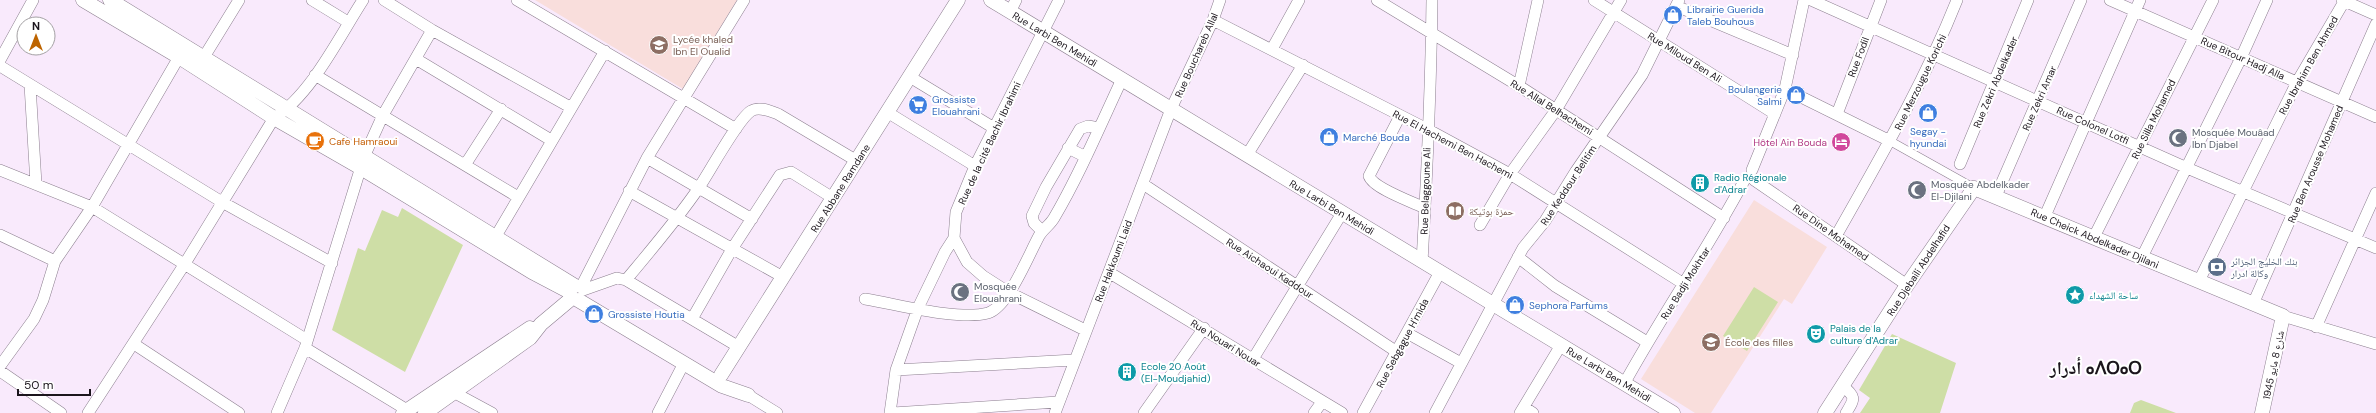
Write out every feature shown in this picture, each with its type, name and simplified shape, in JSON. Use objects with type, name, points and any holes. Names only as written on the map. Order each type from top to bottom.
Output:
[{"type":"street","points":[[0,60],[33,0]]},
{"type":"street","points":[[83,0],[179,57],[274,118],[362,162],[496,236],[578,292]]},
{"type":"street","points":[[204,57],[239,0]]},
{"type":"street","points":[[312,0],[348,22]]},
{"type":"street","points":[[88,413],[184,265],[274,118],[288,110],[314,75],[363,0]]},
{"type":"street","points":[[384,0],[432,30],[570,107]]},
{"type":"street","points":[[517,0],[736,129]]},
{"type":"street","points":[[578,292],[647,158],[682,98],[744,0]]},
{"type":"street","name":"Rue Abbane Ramdane","points":[[721,375],[958,0]]},
{"type":"street","name":"Rue Larbi Ben Mehidi","points":[[991,0],[1013,6],[1043,31],[1561,345],[1665,411]]},
{"type":"street","name":"Rue de la cité Bachir Ibrahimi","points":[[954,238],[956,212],[975,166],[1059,0]]},
{"type":"street","name":"Rue Bouchareb Allal","points":[[1171,109],[1213,20],[1220,0]]},
{"type":"street","points":[[1272,49],[1299,0]]},
{"type":"street","name":"Rue Allal Belhachemi","points":[[1377,0],[1432,31],[1520,86],[1724,218]]},
{"type":"street","name":"Rue Belaggoune Ali","points":[[1422,262],[1428,129],[1432,82],[1432,0]]},
{"type":"street","points":[[1520,86],[1538,0]]},
{"type":"street","name":"Rue Miloud Ben Ali","points":[[1594,0],[1775,114]]},
{"type":"street","points":[[1480,225],[1510,174],[1556,110],[1621,0]]},
{"type":"street","name":"Rue Badji Mokhtar","points":[[1624,384],[1647,342],[1750,177],[1785,89],[1804,0]]},
{"type":"street","name":"Rue Colonel Lotfi","points":[[1811,0],[1936,54],[1994,83],[2086,122],[2187,168],[2376,248]]},
{"type":"street","name":"Rue Fodil","points":[[1837,114],[1880,0]]},
{"type":"street","name":"Rue Merzougue Korichi","points":[[1836,236],[1890,141],[1936,54],[1957,0]]},
{"type":"street","name":"Rue Zekri Abdelkader","points":[[1960,164],[2028,0]]},
{"type":"street","name":"Rue Zekri Amar","points":[[1996,196],[2081,0]]},
{"type":"street","name":"Rue Bitour Hadj Alla","points":[[2110,0],[2376,117]]},
{"type":"street","points":[[2045,216],[2140,0]]},
{"type":"street","name":"Rue Silla Mohamed","points":[[2094,237],[2140,147],[2193,36],[2213,0]]},
{"type":"street","points":[[2142,257],[2241,58],[2267,0]]},
{"type":"street","points":[[2344,0],[2376,15]]},
{"type":"street","name":"Rue Ibrahim Ben Ahmed","points":[[2199,281],[2297,82],[2344,0]]},
{"type":"street","points":[[113,1],[288,110],[362,162],[532,272],[588,296],[649,337],[684,363],[722,386],[748,395]]},
{"type":"street","points":[[1677,3],[1793,54]]},
{"type":"street","name":"Rue Keddour Belitim","points":[[1435,413],[1461,362],[1529,238],[1540,228],[1642,75],[1677,3]]},
{"type":"street","name":"Rue El Hachemi Ben Hachemi","points":[[1213,20],[1428,129],[1510,174],[1684,284]]},
{"type":"street","name":"Rue Ben Arousse Mohamed","points":[[2253,304],[2294,214],[2341,101],[2376,24]]},
{"type":"street","points":[[277,413],[306,344],[362,162],[383,115],[432,30]]},
{"type":"street","points":[[496,236],[570,107],[605,51]]},
{"type":"street","points":[[0,366],[34,319],[44,300],[55,261],[92,207],[129,146],[179,57]]},
{"type":"street","points":[[416,59],[551,140]]},
{"type":"street","points":[[1247,156],[1303,65]]},
{"type":"street","points":[[0,66],[222,202],[332,263]]},
{"type":"street","points":[[314,75],[518,197]]},
{"type":"street","points":[[910,77],[994,128]]},
{"type":"street","points":[[865,299],[968,315],[989,313],[1002,304],[1042,230],[1053,220],[1086,157],[1122,80]]},
{"type":"street","points":[[30,85],[36,184]]},
{"type":"street","points":[[1785,89],[1890,141]]},
{"type":"street","points":[[465,165],[501,109]]},
{"type":"street","name":"Rue Hakkoumi Laid","points":[[1055,413],[1074,360],[1110,273],[1171,109]]},
{"type":"street","points":[[626,280],[677,219],[736,129],[747,114],[753,110],[770,111],[857,161]]},
{"type":"street","points":[[887,112],[975,166]]},
{"type":"street","points":[[1400,116],[1368,176],[1372,182],[1379,186],[1425,208]]},
{"type":"street","points":[[1042,230],[1034,223],[1032,214],[1068,148],[1080,129],[1088,126],[1100,128]]},
{"type":"street","name":"Rue Cheick Abdelkader Djilani","points":[[1890,141],[1974,188],[2045,216],[2283,316]]},
{"type":"street","points":[[1068,148],[1086,157]]},
{"type":"street","points":[[647,158],[752,219]]},
{"type":"street","points":[[0,170],[92,207],[306,344],[405,412],[525,330],[541,324]]},
{"type":"street","points":[[692,319],[732,249],[776,181],[785,173],[791,172],[797,175],[833,198]]},
{"type":"street","name":"Rue Dine Mohamed","points":[[1750,177],[1907,285]]},
{"type":"street","name":"Rue Aichaoui Kaddour","points":[[1143,184],[1397,352]]},
{"type":"street","name":"Rue Djebaili Abdelhafid","points":[[1825,413],[1907,285],[1974,188]]},
{"type":"street","points":[[630,191],[677,219],[783,277]]},
{"type":"street","points":[[2316,327],[2376,193]]},
{"type":"street","points":[[1252,359],[1342,213]]},
{"type":"street","points":[[0,235],[55,261]]},
{"type":"street","points":[[890,413],[896,370],[918,308],[945,252],[954,238],[967,262],[983,276],[1008,292],[1086,330]]},
{"type":"street","points":[[1518,257],[1555,286],[1647,342]]},
{"type":"street","name":"Rue Sebgague H'mida","points":[[1363,413],[1440,272]]},
{"type":"street","name":"Rue Nouari Nouar","points":[[1110,273],[1204,328],[1252,359],[1342,413]]},
{"type":"street","points":[[425,413],[530,338],[541,324],[578,292],[617,278],[626,280],[739,347]]},
{"type":"street","points":[[2283,316],[2376,344]]},
{"type":"street","name":"شارع 8 مايو 1945","points":[[2262,413],[2283,316]]},
{"type":"street","points":[[1144,413],[1204,328]]},
{"type":"street","points":[[1407,333],[1461,362]]},
{"type":"street","points":[[649,337],[721,375],[748,395],[777,413]]},
{"type":"street","points":[[134,344],[239,413]]},
{"type":"street","points":[[1525,411],[1561,345]]},
{"type":"street","points":[[896,370],[1074,360]]},
{"type":"street","points":[[658,413],[684,363]]},
{"type":"street","points":[[0,371],[61,413]]},
{"type":"street","points":[[1843,386],[1853,394],[1853,398],[1846,413]]},
{"type":"street","points":[[455,393],[492,413]]},
{"type":"street","points":[[893,413],[1058,402]]},
{"type":"street","points":[[1314,413],[1322,402]]},
{"type":"shaded area","name":"Lycée khaled Ibn El Oualid","points":[[535,0],[737,0],[683,89]]},
{"type":"shaded area","name":"École des filles","points":[[1754,200],[1827,247],[1792,304],[1784,299],[1711,413],[1695,413],[1641,379]]},
{"type":"green space","points":[[402,208],[463,245],[405,372],[332,330],[358,248],[365,251],[382,210],[398,217]]},
{"type":"green space","points":[[1754,287],[1778,302],[1747,351],[1723,336]]},
{"type":"green space","points":[[1892,334],[1956,363],[1940,413],[1860,413],[1870,398],[1859,390]]},
{"type":"green space","points":[[2141,400],[2176,413],[2130,413],[2134,403]]},
{"type":"place","name":"Librairie Guerida Taleb Bouhous","points":[[1673,15]]},
{"type":"place","name":"Lycée khaled Ibn El Oualid","points":[[659,45]]},
{"type":"place","name":"Boulangerie Salmi","points":[[1796,95]]},
{"type":"place","name":"Grossiste Elouahrani","points":[[918,105]]},
{"type":"place","name":"Segay - hyundai","points":[[1928,113]]},
{"type":"place","name":"Marché Bouda","points":[[1329,137]]},
{"type":"place","name":"Mosquée Mouâad Ibn Djabel","points":[[2178,138]]},
{"type":"place","name":"Cafe Hamraoui","points":[[315,141]]},
{"type":"place","name":"Hôtel Ain Bouda","points":[[1841,142]]},
{"type":"place","name":"Radio Régionale d'Adrar","points":[[1700,183]]},
{"type":"place","name":"Mosquée Abdelkader El-Djilani","points":[[1917,190]]},
{"type":"place","name":"حمزة بوتيكة","points":[[1455,211]]},
{"type":"place","name":"بنك الخليج الجزائر وكالة ادرار","points":[[2217,267]]},
{"type":"place","name":"Mosquée Elouahrani","points":[[960,292]]},
{"type":"place","name":"ساحة الشهداء","points":[[2075,295]]},
{"type":"place","name":"Sephora Parfums","points":[[1515,305]]},
{"type":"place","name":"Grossiste Houtia","points":[[594,314]]},
{"type":"place","name":"Palais de la culture d'Adrar","points":[[1816,334]]},
{"type":"place","name":"École des filles","points":[[1711,342]]},
{"type":"place","name":"Ecole 20 Août (El-Moudjahid)","points":[[1127,372]]},
{"type":"district","name":"أدرار ⴰⴷⵔⴰⵔ","points":[[2096,368]]}]
